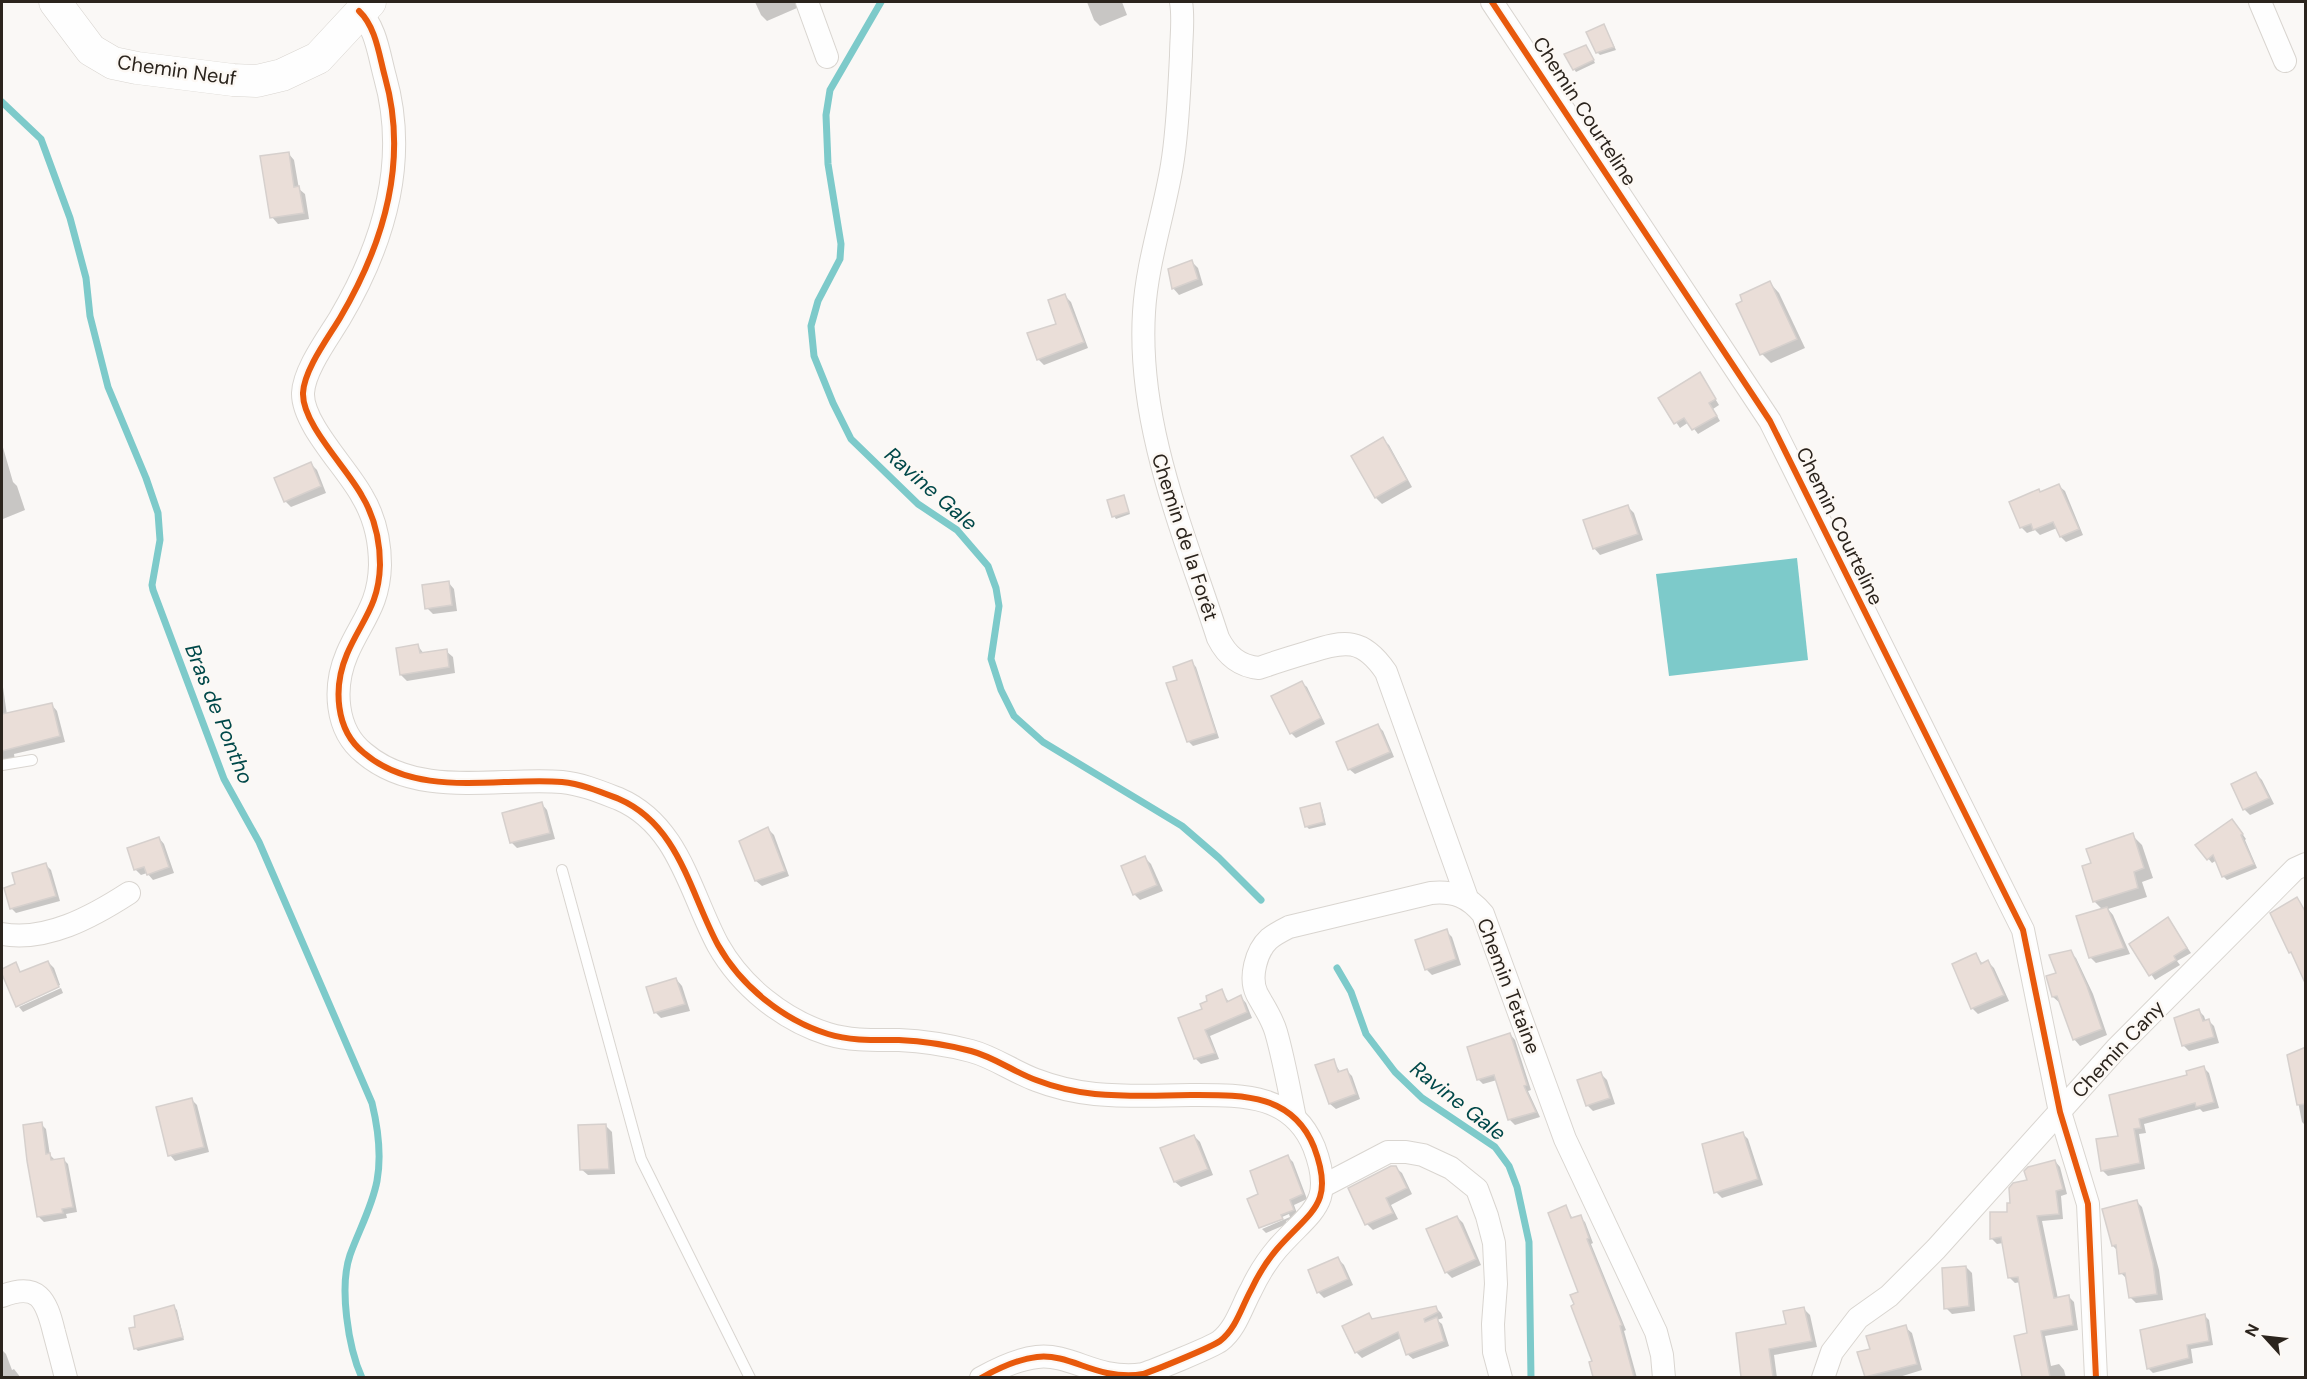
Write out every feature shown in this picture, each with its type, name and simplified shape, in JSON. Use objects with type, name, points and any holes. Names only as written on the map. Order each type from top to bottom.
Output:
[{"type":"main road","name":"Chemin Neuf","points":[[55,2],[90,50],[113,63],[137,68],[257,81],[282,75],[318,58],[365,6]]},
{"type":"street","points":[[807,2],[827,57]]},
{"type":"street","name":"Chemin de la Forêt","points":[[1181,2],[1179,87],[1172,165],[1151,261],[1144,312],[1143,360],[1148,406],[1157,450],[1224,651],[1242,664],[1259,668],[1333,644],[1348,642],[1362,647],[1376,658],[1386,672],[1467,898]]},
{"type":"street","name":"Chemin Courteline","points":[[1492,2],[1770,421],[2023,930],[2060,1112],[2088,1204],[2096,1377]]},
{"type":"street","points":[[2260,2],[2285,61]]},
{"type":"street","points":[[365,6],[390,94],[395,140],[392,185],[379,240],[356,290],[308,373],[303,389],[304,404],[310,420],[362,494],[374,520],[378,544],[380,565],[377,590],[370,613],[345,658],[339,692],[340,717],[351,741],[368,757],[388,769],[423,781],[567,782],[599,791],[630,804],[653,823],[674,848],[720,948],[749,987],[788,1016],[828,1034],[872,1041],[906,1040],[975,1052],[1038,1081],[1090,1094],[1243,1095],[1271,1102],[1295,1118],[1308,1135],[1318,1157],[1323,1186],[1320,1200],[1312,1215],[1287,1237],[1269,1258],[1232,1327],[1220,1341],[1142,1374],[1111,1374],[1058,1358],[1031,1357],[981,1377]]},
{"type":"street","name":"Chemin Cany","points":[[1823,1377],[1832,1352],[1858,1318],[1889,1296],[1936,1249],[2116,1049],[2295,869],[2306,864]]},
{"type":"street","points":[[2,934],[32,936],[50,931],[104,909],[129,893]]},
{"type":"street","name":"Chemin Tetaine","points":[[1295,1118],[1276,1031],[1268,1011],[1256,992],[1253,975],[1264,945],[1270,938],[1289,927],[1431,893],[1453,893],[1467,898],[1484,914],[1565,1139],[1656,1332],[1662,1355],[1664,1377]]},
{"type":"street","points":[[1323,1186],[1388,1152],[1406,1152],[1423,1155],[1450,1168],[1476,1189],[1487,1216],[1494,1243],[1496,1284],[1493,1324],[1494,1343],[1501,1377]]},
{"type":"street","points":[[2,1296],[21,1291],[33,1292],[42,1298],[49,1309],[66,1377]]},
{"type":"lane","points":[[2,765],[32,760]]},
{"type":"lane","points":[[562,870],[641,1159],[750,1377]]},
{"type":"water","points":[[1797,558],[1808,660],[1669,676],[1656,574]]},
{"type":"building","points":[[1604,24],[1614,47],[1596,53],[1586,32]]},
{"type":"building","points":[[1586,45],[1594,60],[1573,70],[1564,54]]},
{"type":"building","points":[[289,152],[294,187],[299,186],[304,213],[270,218],[260,156]]},
{"type":"building","points":[[1192,260],[1198,279],[1172,289],[1168,269]]},
{"type":"building","points":[[1770,281],[1797,339],[1760,355],[1736,304],[1742,301],[1740,295]]},
{"type":"building","points":[[1065,294],[1084,342],[1037,360],[1027,333],[1056,324],[1048,300]]},
{"type":"building","points":[[1700,372],[1716,399],[1709,403],[1717,416],[1692,430],[1684,418],[1674,424],[1658,398]]},
{"type":"building","points":[[1383,437],[1407,480],[1375,498],[1351,456]]},
{"type":"building","points":[[311,462],[321,486],[284,502],[274,478]]},
{"type":"building","points":[[2059,484],[2079,529],[2060,537],[2053,522],[2033,530],[2031,524],[2020,528],[2009,502],[2039,489],[2040,492]]},
{"type":"building","points":[[1124,495],[1129,512],[1112,517],[1107,500]]},
{"type":"building","points":[[1628,505],[1638,534],[1593,549],[1583,520]]},
{"type":"building","points":[[449,581],[452,605],[425,609],[422,585]]},
{"type":"building","points":[[418,644],[420,653],[447,649],[449,667],[400,675],[396,648]]},
{"type":"building","points":[[1192,660],[1216,733],[1187,742],[1166,683],[1177,680],[1173,667]]},
{"type":"building","points":[[1302,681],[1321,718],[1290,734],[1271,696]]},
{"type":"building","points":[[52,703],[60,736],[2,751],[2,714]]},
{"type":"building","points":[[1378,724],[1390,752],[1348,770],[1336,742]]},
{"type":"building","points":[[2256,772],[2269,798],[2243,810],[2231,784]]},
{"type":"building","points":[[542,802],[550,833],[510,843],[502,813]]},
{"type":"building","points":[[1320,803],[1324,822],[1305,827],[1300,808]]},
{"type":"building","points":[[2232,819],[2243,834],[2241,835],[2254,864],[2222,877],[2213,855],[2207,860],[2195,845]]},
{"type":"building","points":[[768,827],[785,871],[755,881],[739,841]]},
{"type":"building","points":[[2133,833],[2144,868],[2134,872],[2138,888],[2093,902],[2082,866],[2091,863],[2086,849]]},
{"type":"building","points":[[159,837],[169,867],[147,875],[144,867],[134,870],[127,848]]},
{"type":"building","points":[[1145,856],[1157,885],[1133,895],[1121,866]]},
{"type":"building","points":[[46,863],[56,896],[10,909],[4,888],[15,884],[12,873]]},
{"type":"building","points":[[2297,897],[2306,913],[2306,985],[2270,913]]},
{"type":"building","points":[[2107,907],[2124,948],[2089,958],[2076,916]]},
{"type":"building","points":[[2168,917],[2187,948],[2174,956],[2176,960],[2149,976],[2129,944]]},
{"type":"building","points":[[1447,929],[1456,959],[1425,970],[1415,940]]},
{"type":"building","points":[[2071,950],[2102,1029],[2073,1040],[2057,996],[2052,997],[2046,976],[2056,973],[2049,955]]},
{"type":"building","points":[[1976,953],[1981,964],[1988,960],[2004,995],[1971,1009],[1952,964]]},
{"type":"building","points":[[48,961],[59,987],[16,1007],[2,969],[16,962],[20,972]]},
{"type":"building","points":[[676,978],[685,1004],[654,1013],[646,987]]},
{"type":"building","points":[[1222,989],[1227,1002],[1241,995],[1247,1012],[1205,1030],[1215,1053],[1194,1059],[1178,1018],[1202,1009],[1200,1004],[1207,1001],[1206,996]]},
{"type":"building","points":[[2199,1009],[2203,1021],[2209,1019],[2214,1037],[2182,1046],[2174,1018]]},
{"type":"building","points":[[1510,1033],[1527,1085],[1524,1086],[1536,1112],[1508,1120],[1494,1075],[1477,1080],[1467,1047]]},
{"type":"building","points":[[2306,1047],[2306,1104],[2297,1105],[2287,1055]]},
{"type":"building","points":[[1334,1059],[1338,1072],[1347,1069],[1356,1094],[1329,1104],[1315,1065]]},
{"type":"building","points":[[2204,1066],[2214,1102],[2196,1107],[2195,1103],[2139,1119],[2141,1128],[2134,1129],[2140,1163],[2101,1171],[2096,1139],[2118,1136],[2109,1095],[2187,1075],[2186,1071]]},
{"type":"building","points":[[1601,1072],[1610,1098],[1586,1106],[1577,1080]]},
{"type":"building","points":[[192,1098],[204,1147],[168,1156],[156,1107]]},
{"type":"building","points":[[42,1122],[46,1154],[50,1153],[51,1160],[64,1158],[73,1207],[62,1209],[63,1213],[37,1217],[23,1125]]},
{"type":"building","points":[[606,1124],[609,1169],[580,1170],[578,1125]]},
{"type":"building","points":[[1743,1132],[1758,1179],[1714,1193],[1702,1144]]},
{"type":"building","points":[[1194,1135],[1208,1169],[1174,1182],[1160,1148]]},
{"type":"building","points":[[1288,1155],[1303,1194],[1290,1200],[1294,1210],[1281,1215],[1283,1219],[1259,1228],[1247,1199],[1258,1194],[1250,1171]]},
{"type":"building","points":[[2055,1160],[2063,1189],[2056,1191],[2059,1214],[2037,1216],[2054,1298],[2069,1295],[2073,1325],[2041,1331],[2050,1377],[2022,1377],[2014,1336],[2027,1333],[2018,1277],[2008,1278],[2001,1237],[1990,1239],[1990,1212],[2007,1212],[2007,1203],[2010,1203],[2009,1188],[2013,1183],[2027,1180],[2024,1171],[2028,1167]]},
{"type":"building","points":[[1391,1166],[1396,1166],[1407,1188],[1386,1198],[1393,1213],[1365,1225],[1348,1188]]},
{"type":"building","points":[[2137,1200],[2153,1263],[2157,1294],[2129,1298],[2125,1273],[2119,1274],[2116,1245],[2112,1246],[2102,1209]]},
{"type":"building","points":[[1566,1205],[1571,1218],[1581,1215],[1589,1238],[1587,1239],[1622,1325],[1620,1326],[1634,1377],[1593,1377],[1589,1362],[1592,1361],[1571,1306],[1574,1304],[1570,1295],[1578,1292],[1548,1213]]},
{"type":"building","points":[[1457,1216],[1476,1259],[1445,1273],[1426,1229]]},
{"type":"building","points":[[1338,1257],[1348,1279],[1317,1293],[1308,1270]]},
{"type":"building","points":[[1966,1266],[1969,1306],[1944,1309],[1942,1268]]},
{"type":"building","points":[[174,1305],[183,1337],[134,1349],[129,1328],[135,1327],[134,1316]]},
{"type":"building","points":[[1436,1306],[1438,1312],[1424,1319],[1425,1322],[1437,1317],[1444,1341],[1406,1355],[1398,1332],[1355,1353],[1342,1326],[1369,1313],[1372,1319]]},
{"type":"building","points":[[1804,1307],[1812,1341],[1769,1349],[1773,1377],[1741,1377],[1736,1333],[1786,1324],[1783,1311]]},
{"type":"building","points":[[2205,1314],[2209,1341],[2187,1345],[2189,1358],[2147,1369],[2140,1330]]},
{"type":"building","points":[[1906,1325],[1917,1364],[1865,1377],[1857,1352],[1870,1349],[1866,1336]]},
{"type":"waterway","name":"Ravine Gale","points":[[881,2],[830,90],[826,115],[828,164],[841,244],[840,259],[818,301],[811,326],[814,356],[833,403],[851,439],[918,504],[957,530],[988,566],[996,588],[999,606],[991,659],[1001,690],[1014,716],[1043,742],[1182,826],[1219,858],[1261,900]]},
{"type":"waterway","name":"Bras de Pontho","points":[[2,102],[41,139],[70,218],[86,278],[90,316],[108,387],[158,513],[160,540],[153,590],[224,779],[259,842],[372,1103],[379,1141],[377,1181],[369,1209],[350,1255],[345,1283],[349,1334],[362,1378]]},
{"type":"waterway","name":"Ravine Gale","points":[[1337,968],[1351,992],[1366,1034],[1395,1072],[1422,1098],[1495,1147],[1509,1166],[1517,1187],[1529,1242],[1531,1378]]},
{"type":"cycle path","points":[[1492,2],[1770,421],[2023,930],[2060,1112],[2088,1204],[2096,1378]]},
{"type":"cycle path","points":[[359,11],[369,25],[376,42],[392,109],[393,171],[388,202],[369,262],[340,318],[312,364],[303,393],[305,405],[317,432],[366,504],[376,529],[379,547],[380,565],[376,592],[347,654],[340,680],[339,707],[342,720],[354,743],[385,767],[409,776],[459,783],[537,781],[569,783],[619,799],[639,811],[656,825],[669,843],[727,960],[765,1000],[811,1028],[845,1038],[917,1041],[962,1049],[988,1057],[1043,1083],[1080,1092],[1131,1096],[1228,1096],[1263,1101],[1293,1116],[1304,1129],[1314,1147],[1322,1182],[1321,1195],[1316,1206],[1269,1259],[1256,1279],[1234,1324],[1220,1341],[1143,1374],[1107,1373],[1063,1359],[1046,1357],[1015,1362],[981,1378]]}]
